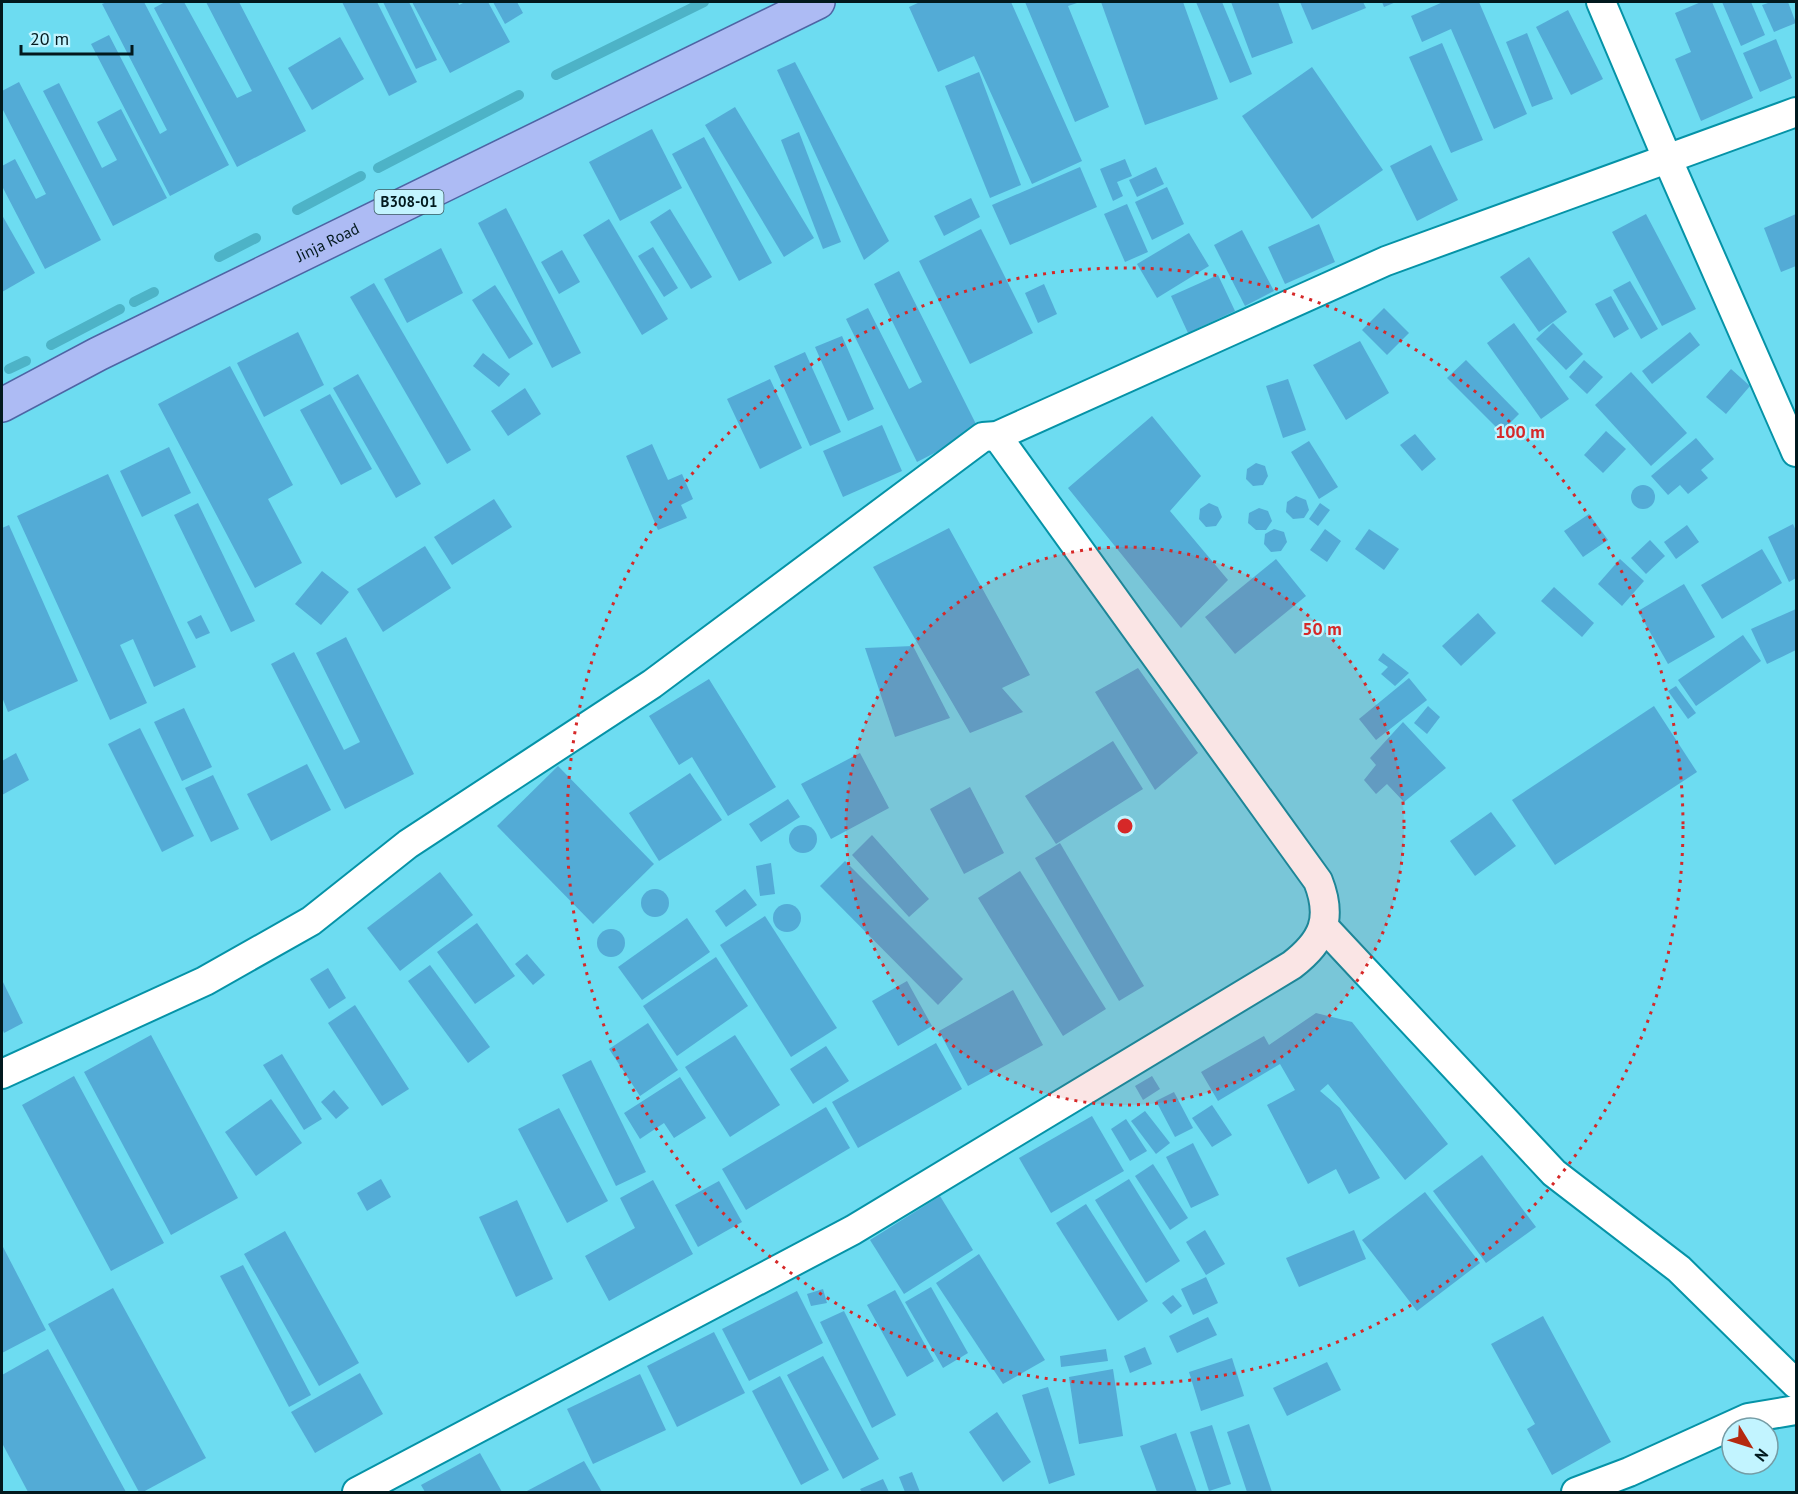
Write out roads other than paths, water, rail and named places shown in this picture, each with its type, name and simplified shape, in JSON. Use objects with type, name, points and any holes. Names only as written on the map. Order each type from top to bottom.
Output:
[{"type":"main road","name":"Jinja Road","points":[[2,405],[98,354],[818,2]]},
{"type":"street","points":[[1601,2],[1797,452]]},
{"type":"street","points":[[2,1074],[205,981],[311,921],[408,844],[652,684],[983,437],[998,436],[1386,261],[1797,112]]},
{"type":"street","points":[[357,1492],[853,1230],[1292,965],[1307,954],[1324,927],[1325,899],[1318,881],[998,436]]},
{"type":"street","points":[[1324,927],[1554,1173],[1679,1269],[1797,1384]]},
{"type":"street","points":[[1576,1492],[1629,1472],[1748,1418],[1797,1410]]},
{"type":"waterway","points":[[556,75],[704,2]]},
{"type":"waterway","points":[[378,168],[519,95]]},
{"type":"waterway","points":[[297,210],[361,176]]},
{"type":"waterway","points":[[219,257],[256,238]]},
{"type":"waterway","points":[[134,302],[154,292]]},
{"type":"waterway","points":[[51,345],[120,309]]},
{"type":"waterway","points":[[9,369],[26,361]]}]
